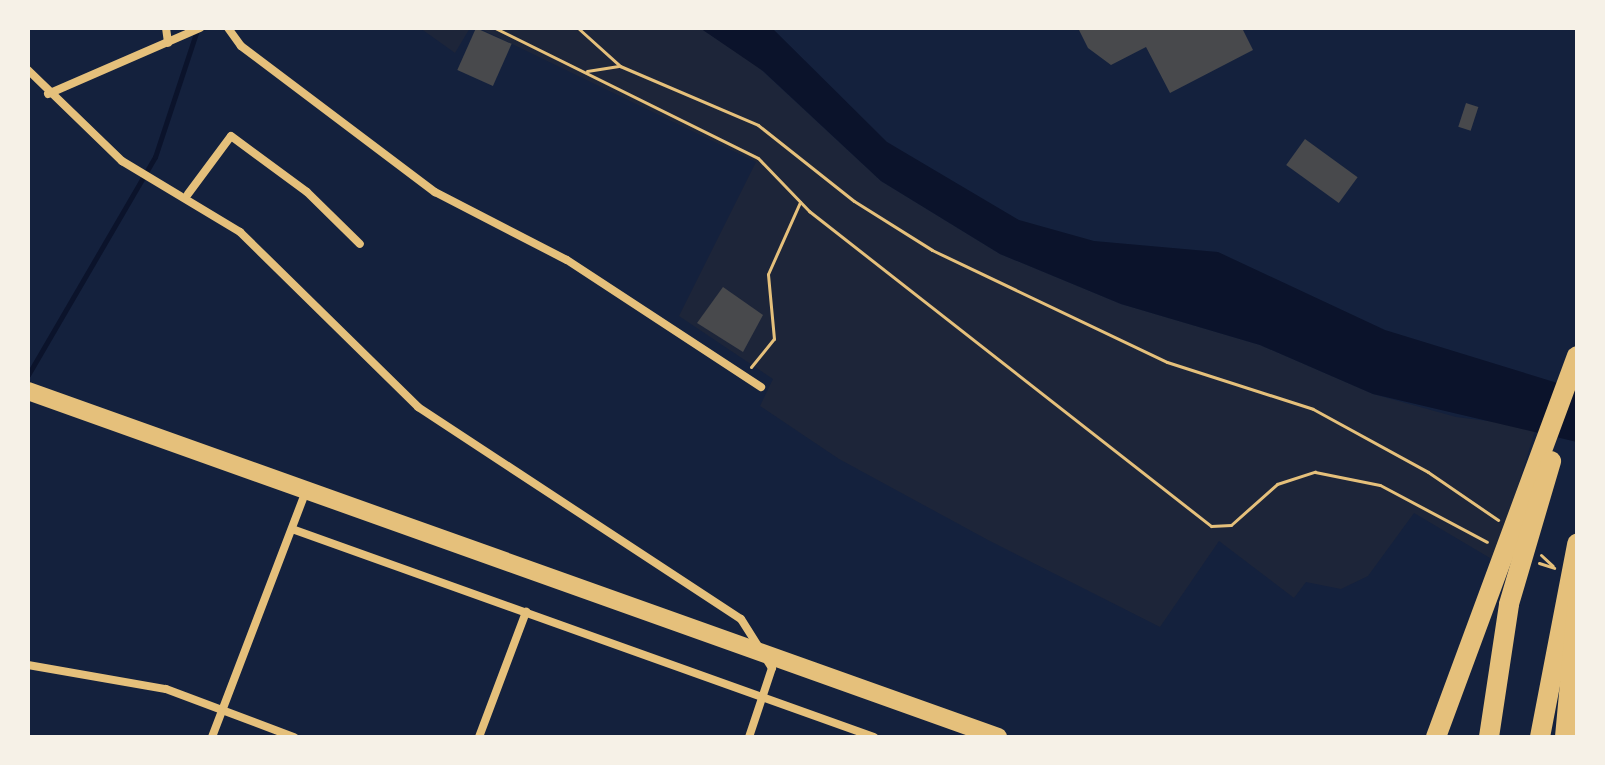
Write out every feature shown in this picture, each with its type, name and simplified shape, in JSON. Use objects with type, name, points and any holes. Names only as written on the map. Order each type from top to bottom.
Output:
[{"type":"highway","points":[[1489,737],[1512,561],[1577,356]]},
{"type":"highway","points":[[28,391],[998,737]]},
{"type":"highway","points":[[1436,737],[1512,561],[1577,392]]},
{"type":"highway","points":[[1540,737],[1566,582],[1577,544]]},
{"type":"highway","points":[[1565,737],[1577,607]]},
{"type":"street","points":[[166,28],[168,43]]},
{"type":"street","points":[[48,94],[200,28]]},
{"type":"street","points":[[228,28],[241,46],[435,192],[567,260],[761,387]]},
{"type":"street","points":[[28,70],[48,94],[122,161],[188,194],[269,257],[418,407],[704,590],[770,656],[763,696],[749,737]]},
{"type":"street","points":[[188,194],[231,136],[307,192],[360,244]]},
{"type":"street","points":[[212,737],[306,491]]},
{"type":"street","points":[[292,529],[874,737]]},
{"type":"street","points":[[479,737],[526,612]]},
{"type":"street","points":[[28,665],[111,675],[294,737]]},
{"type":"path","points":[[495,28],[758,158],[800,202],[1211,526],[1231,525],[1277,484],[1315,472],[1380,485],[1512,561],[1557,569],[1529,546]]},
{"type":"path","points":[[578,28],[620,66],[758,125],[854,201],[932,250],[1167,362],[1324,415],[1428,472],[1509,529]]},
{"type":"path","points":[[584,71],[620,66]]},
{"type":"path","points":[[744,376],[774,339],[768,274],[800,202]]},
{"type":"shaded area","points":[[420,28],[470,28],[455,53]]},
{"type":"shaded area","points":[[479,28],[700,28],[755,64],[881,181],[1000,254],[1121,304],[1260,345],[1373,394],[1456,417],[1536,427],[1495,561],[1414,513],[1368,576],[1341,589],[1306,582],[1294,598],[1219,541],[1160,627],[988,540],[839,459],[760,406],[773,379],[679,316],[756,162]]},
{"type":"shaded area","points":[[700,28],[772,28],[887,142],[1019,220],[1094,241],[1218,252],[1385,330],[1577,389],[1577,442],[1373,394],[1260,345],[1121,304],[1000,254],[881,181],[763,71]]},
{"type":"building","points":[[476,28],[512,44],[493,86],[457,70]]},
{"type":"building","points":[[1078,28],[1242,28],[1253,50],[1170,93],[1146,47],[1111,65],[1088,48]]},
{"type":"building","points":[[1466,103],[1478,107],[1471,131],[1458,127]]},
{"type":"building","points":[[1305,139],[1358,177],[1339,203],[1286,165]]},
{"type":"building","points":[[723,287],[763,315],[743,352],[697,323]]},
{"type":"waterway","points":[[28,375],[155,157],[197,30]]}]
